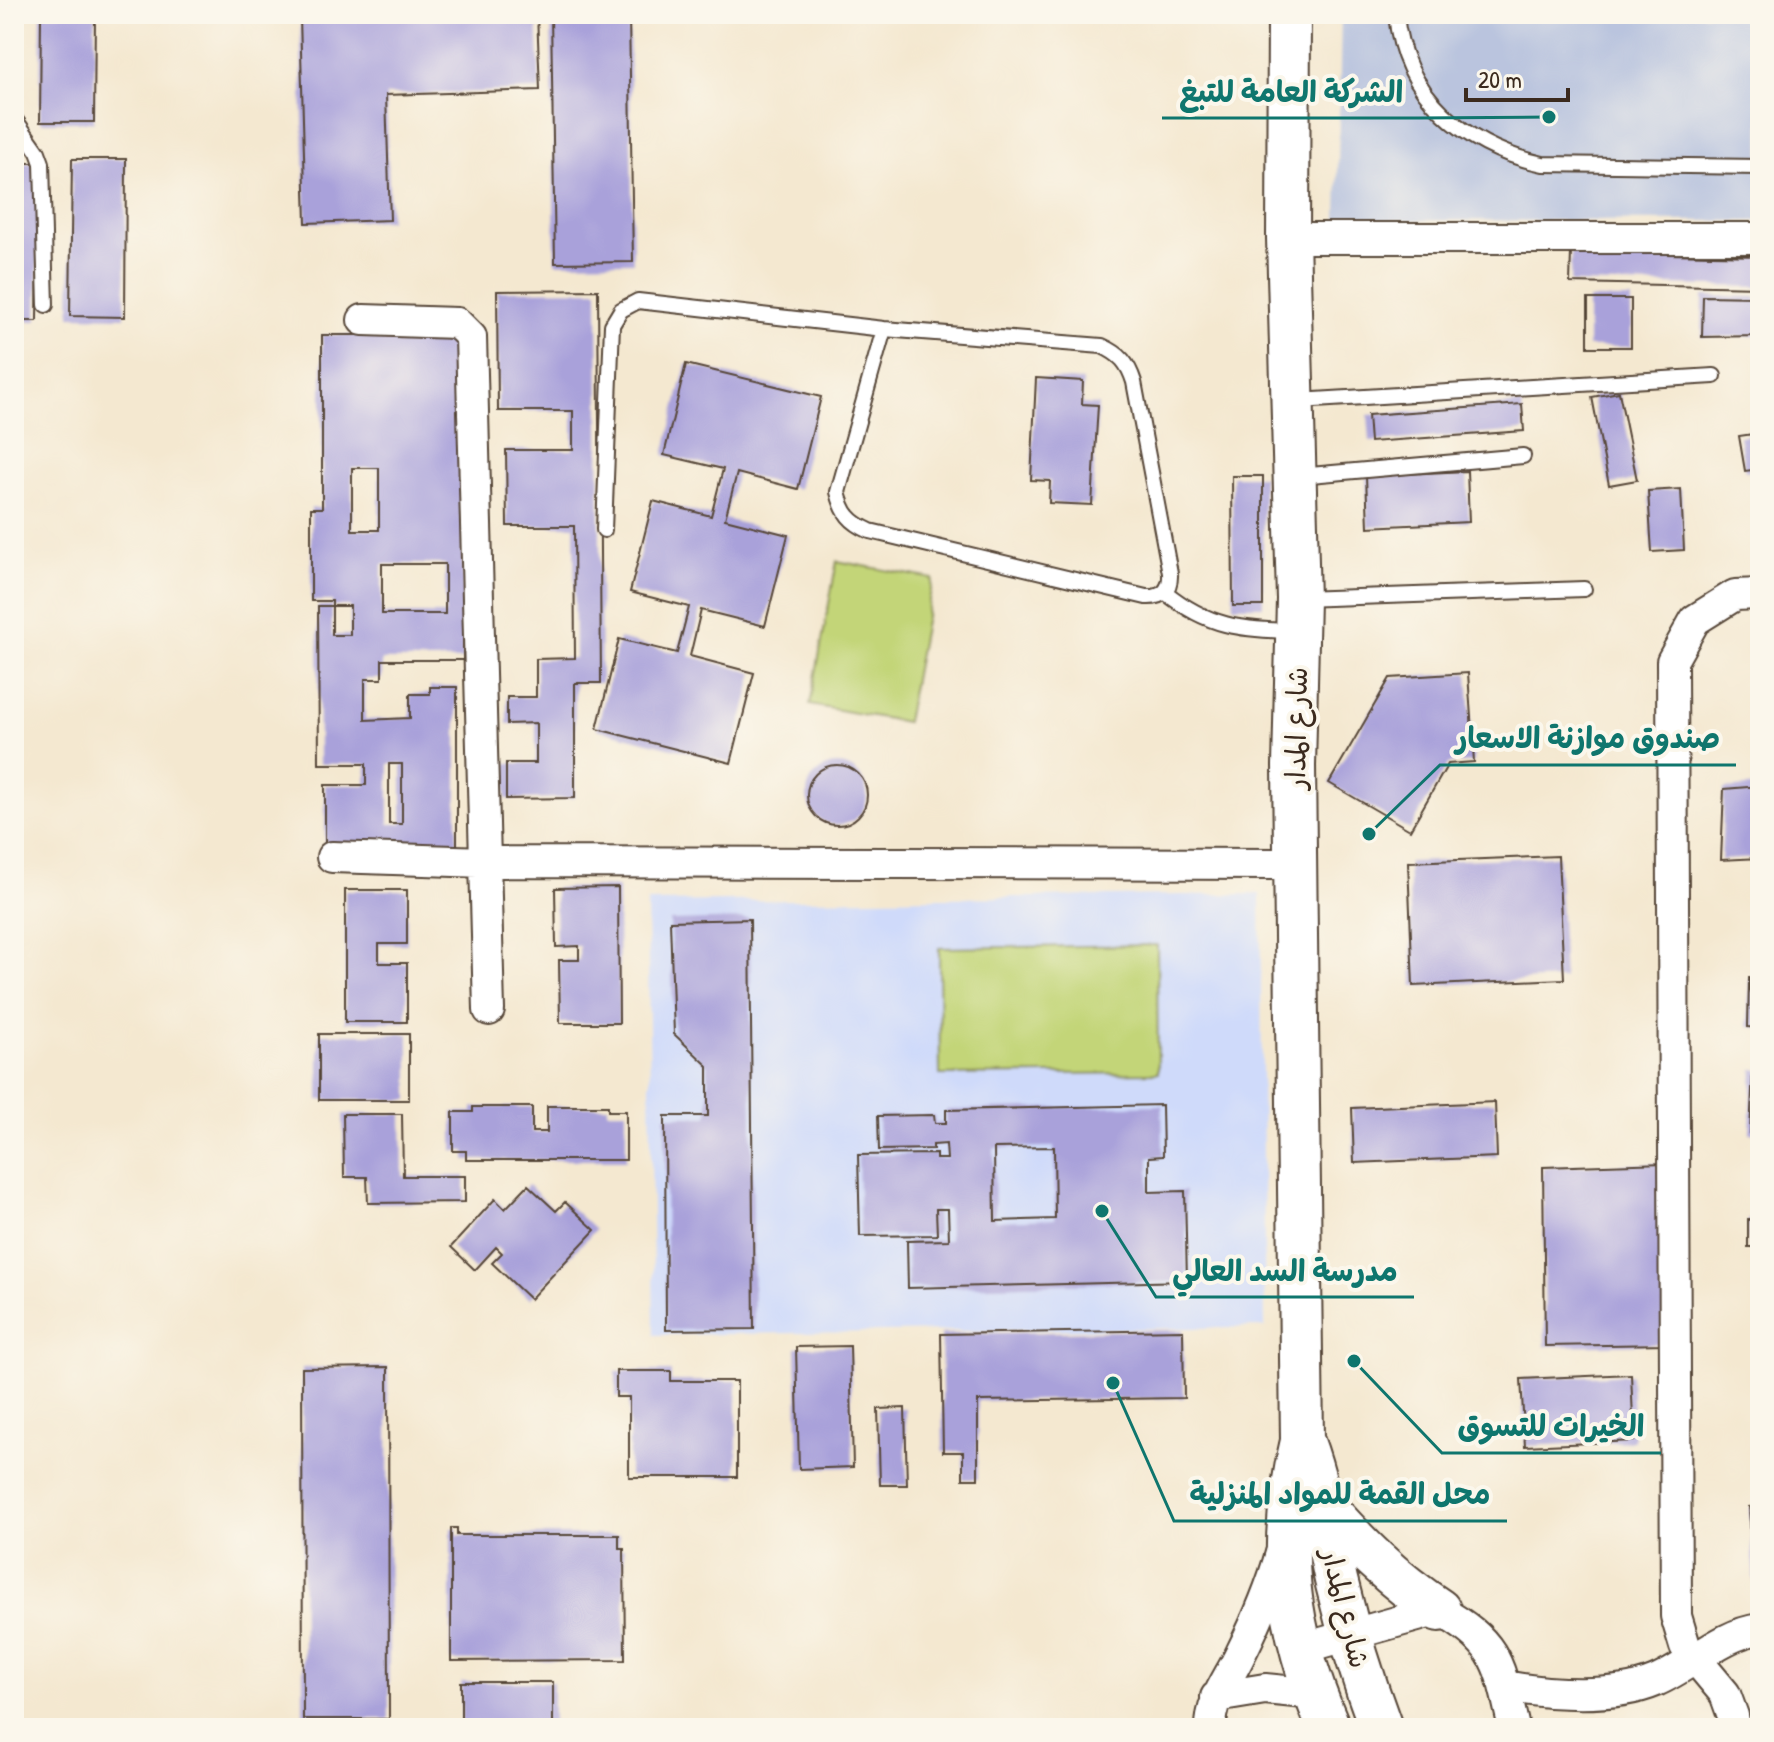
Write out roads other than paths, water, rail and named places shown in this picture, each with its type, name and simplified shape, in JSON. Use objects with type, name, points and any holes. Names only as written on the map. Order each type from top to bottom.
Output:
[{"type":"main road","name":"شارع المدار","points":[[1289,14],[1288,238],[1298,615],[1295,864],[1302,1441],[1293,1477],[1286,1535],[1289,1586],[1300,1649],[1322,1711]]},
{"type":"main road","name":"شارع المدار","points":[[1302,1441],[1313,1470],[1352,1636],[1381,1728]]},
{"type":"main road","points":[[1321,1503],[1370,1557],[1402,1586],[1439,1610]]},
{"type":"street","points":[[1288,238],[1760,238]]},
{"type":"street","points":[[363,320],[457,323],[471,337],[489,1010]]},
{"type":"street","points":[[1735,1728],[1725,1694],[1711,1675],[1694,1660],[1679,1631],[1675,1600],[1672,661],[1695,620],[1735,595],[1760,594]]},
{"type":"street","points":[[332,857],[485,862],[1295,864]]},
{"type":"street","points":[[1211,1728],[1216,1697],[1258,1618],[1286,1535]]},
{"type":"street","points":[[1300,1649],[1439,1610],[1469,1626],[1491,1653],[1504,1686],[1514,1728]]},
{"type":"street","points":[[1504,1686],[1539,1692],[1618,1691],[1655,1682],[1735,1635],[1760,1629]]},
{"type":"street","points":[[1216,1697],[1265,1689],[1322,1711]]},
{"type":"lane","points":[[1396,14],[1403,49],[1428,97],[1467,135],[1491,148],[1543,164],[1760,167]]},
{"type":"lane","points":[[14,118],[38,152],[42,163],[46,305]]},
{"type":"lane","points":[[604,530],[612,325],[621,310],[638,301],[884,329],[1102,346],[1118,353],[1129,366],[1134,382],[1170,573],[1170,584],[1165,592],[1156,598],[1146,597],[870,531],[854,523],[842,510],[838,492],[884,329]]},
{"type":"lane","points":[[1293,401],[1714,376]]},
{"type":"lane","points":[[1295,477],[1523,456]]},
{"type":"lane","points":[[1165,592],[1183,607],[1225,626],[1247,630],[1298,615],[1584,589]]},
{"type":"place","name":"الشركة العامة للتبغ","points":[[1549,117]]},
{"type":"place","name":"صندوق موازنة الاسعار","points":[[1369,834]]},
{"type":"place","name":"مدرسة السد العالي","points":[[1102,1211]]},
{"type":"place","name":"الخيرات للتسوق","points":[[1354,1361]]},
{"type":"place","name":"محل القمة للمواد المنزلية","points":[[1113,1383]]}]
